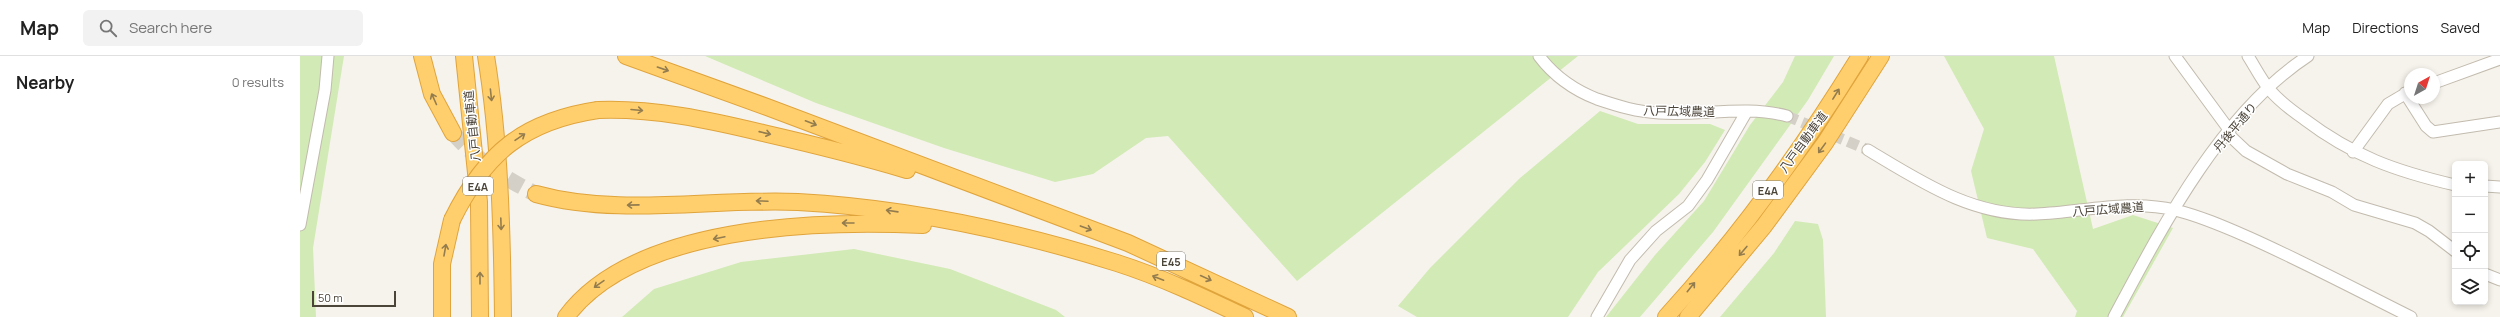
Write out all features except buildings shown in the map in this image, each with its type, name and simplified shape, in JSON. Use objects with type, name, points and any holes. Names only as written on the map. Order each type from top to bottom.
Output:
[{"type":"highway","points":[[422,56],[432,94],[453,133]]},
{"type":"highway","name":"八戸自動車道","points":[[464,56],[479,202],[480,317]]},
{"type":"highway","name":"八戸自動車道","points":[[486,56],[495,130],[500,207],[503,317]]},
{"type":"highway","points":[[626,56],[768,107],[1050,214]]},
{"type":"highway","name":"八戸自動車道","points":[[1666,317],[1756,207],[1823,116],[1860,56]]},
{"type":"highway","name":"八戸自動車道","points":[[1688,317],[1764,226],[1825,144],[1881,56]]},
{"type":"highway","points":[[442,317],[442,264],[452,220],[470,187],[481,172],[519,137],[553,119],[598,110],[625,109],[654,111],[723,123],[906,169],[1050,214]]},
{"type":"highway","points":[[536,194],[575,203],[603,205],[752,201],[843,205],[939,219],[1026,239]]},
{"type":"highway","name":"E45","points":[[1050,214],[1170,261],[1288,317]]},
{"type":"highway","points":[[566,317],[592,288],[634,262],[693,244],[761,230],[808,224],[890,224],[935,226],[1026,239]]},
{"type":"highway","name":"E45","points":[[1026,239],[1118,263],[1197,294],[1245,317]]},
{"type":"street","points":[[300,225],[325,90],[328,56]]},
{"type":"street","name":"八戸広域農道","points":[[1539,56],[1546,66],[1569,86],[1624,108],[1660,113],[1768,111],[1787,116]]},
{"type":"street","points":[[2175,56],[2229,132],[2246,151],[2287,174],[2332,192],[2354,205],[2415,223],[2429,231],[2452,249]]},
{"type":"street","points":[[2248,56],[2269,89],[2280,101],[2330,138],[2353,152],[2398,171],[2452,184]]},
{"type":"street","name":"丹後平通り","points":[[2114,317],[2175,210],[2229,132],[2269,89],[2308,56]]},
{"type":"street","points":[[2440,81],[2500,59]]},
{"type":"street","points":[[2353,152],[2388,104],[2404,94]]},
{"type":"street","points":[[2414,104],[2426,126],[2433,132],[2500,122]]},
{"type":"street","points":[[1597,317],[1630,260],[1656,231],[1688,206],[1707,180],[1747,111]]},
{"type":"street","name":"八戸広域農道","points":[[1868,150],[1927,185],[1972,206],[2003,213],[2036,214],[2141,205],[2175,210],[2218,224],[2275,249],[2411,317]]},
{"type":"street","points":[[2488,186],[2500,187]]},
{"type":"street","points":[[2488,275],[2500,280]]},
{"type":"green space","points":[[300,56],[344,56],[313,248],[316,317],[300,317]]},
{"type":"green space","points":[[705,56],[1578,56],[1297,281],[1168,136],[1146,138],[1093,174],[1055,182],[944,148],[816,103]]},
{"type":"green space","points":[[1795,56],[1834,56],[1808,100],[1713,232],[1640,317],[1606,317],[1655,255],[1704,201],[1750,125],[1783,82]]},
{"type":"green space","points":[[1944,56],[2054,56],[2093,229],[2133,215],[2173,228],[2123,317],[2075,317],[2077,311],[2033,249],[1987,238],[1971,171],[1984,129]]},
{"type":"green space","points":[[1600,111],[1638,124],[1710,124],[1725,130],[1705,162],[1679,194],[1598,272],[1568,317],[1417,317],[1398,306],[1430,268],[1520,178]]},
{"type":"green space","points":[[1795,221],[1818,224],[1823,240],[1826,317],[1720,317],[1774,253]]},
{"type":"green space","points":[[854,249],[950,269],[1056,310],[1065,317],[622,317],[654,289],[741,262]]},
{"type":"tunnel","points":[[1787,116],[1868,150]]},
{"type":"tunnel","points":[[453,133],[471,152],[491,168],[512,182],[536,194]]}]
